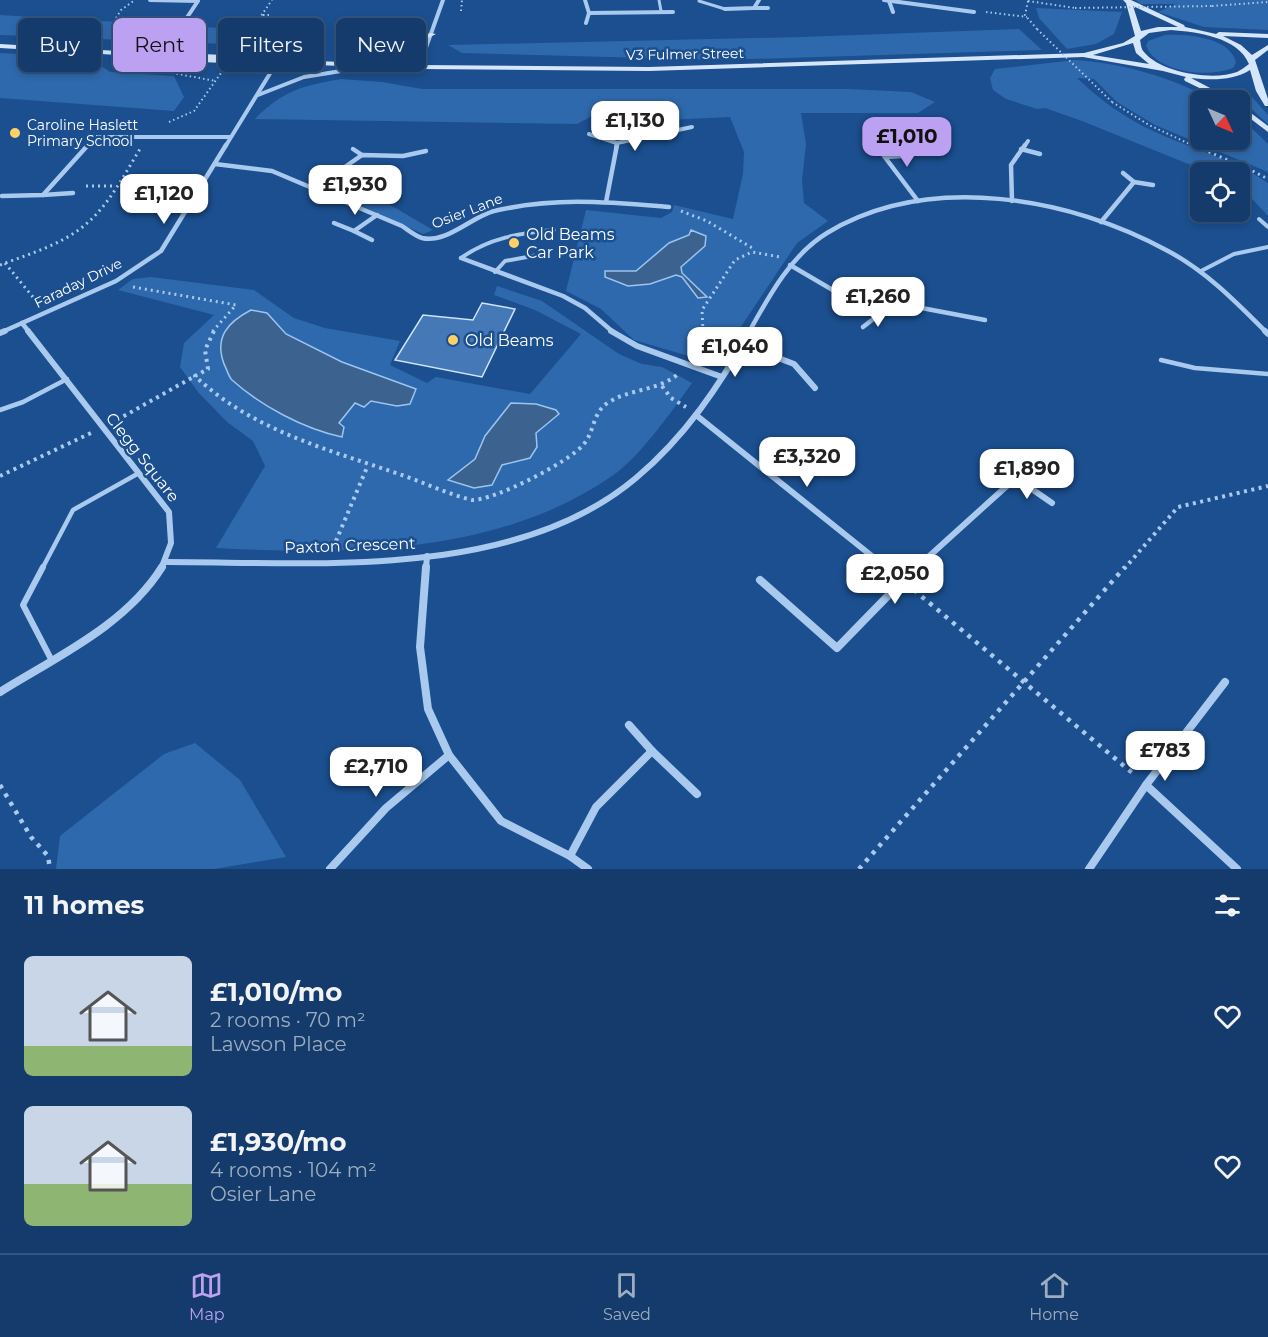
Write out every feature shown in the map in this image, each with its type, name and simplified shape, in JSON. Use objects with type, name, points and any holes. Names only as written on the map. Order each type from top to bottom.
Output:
[{"type":"street","points":[[150,0],[199,1]]},
{"type":"street","points":[[426,49],[443,0]]},
{"type":"street","points":[[585,0],[589,13],[586,23]]},
{"type":"street","points":[[754,8],[759,0]]},
{"type":"street","points":[[884,0],[974,12]]},
{"type":"street","points":[[187,18],[199,1]]},
{"type":"street","points":[[890,1],[894,12]]},
{"type":"street","points":[[1128,1],[1190,30],[1268,36]]},
{"type":"street","points":[[1128,1],[1137,38],[1135,46],[1140,54],[1209,90]]},
{"type":"street","points":[[725,9],[768,8]]},
{"type":"street","points":[[589,13],[673,12]]},
{"type":"street","name":"V3 Fulmer Street","points":[[1083,55],[1159,29],[1190,30]]},
{"type":"street","points":[[1206,33],[1231,42],[1251,63],[1260,96],[1268,104]]},
{"type":"street","points":[[426,37],[432,34]]},
{"type":"street","name":"V3 Fulmer Street","points":[[0,46],[218,59]]},
{"type":"street","points":[[1251,63],[1268,47]]},
{"type":"street","name":"V3 Fulmer Street","points":[[426,67],[649,69],[1083,55],[1224,78],[1237,76],[1251,63]]},
{"type":"street","name":"V3 Fulmer Street","points":[[324,64],[336,64]]},
{"type":"street","points":[[258,95],[304,76],[336,71]]},
{"type":"street","name":"Faraday Drive","points":[[0,333],[116,281],[161,251],[271,72]]},
{"type":"street","points":[[1250,115],[1268,130]]},
{"type":"street","points":[[589,134],[617,143],[634,141],[662,130],[692,127]]},
{"type":"street","points":[[43,195],[95,137],[230,137]]},
{"type":"street","points":[[1011,201],[1011,165],[1028,141]]},
{"type":"street","points":[[606,202],[617,143]]},
{"type":"street","points":[[878,148],[918,201]]},
{"type":"street","points":[[353,149],[362,155],[403,156],[426,151]]},
{"type":"street","points":[[1022,149],[1040,154]]},
{"type":"street","points":[[315,188],[362,155]]},
{"type":"street","points":[[885,157],[901,156]]},
{"type":"street","name":"Osier Lane","points":[[214,164],[263,169],[315,188],[377,215],[420,238],[434,239],[491,212],[517,205],[547,201],[606,202],[669,207]]},
{"type":"street","points":[[1123,172],[1134,182],[1153,185]]},
{"type":"street","points":[[1101,222],[1134,182]]},
{"type":"street","points":[[2,196],[73,193]]},
{"type":"street","name":"Paxton Crescent","points":[[166,562],[404,559],[468,550],[536,533],[592,508],[643,474],[683,433],[722,376],[790,265],[820,237],[847,219],[918,201],[960,198],[1011,201],[1058,209],[1101,222],[1165,249],[1201,271],[1268,334]]},
{"type":"street","points":[[354,231],[377,215]]},
{"type":"street","points":[[334,223],[372,240]]},
{"type":"street","points":[[461,258],[563,296],[585,308],[614,333],[638,346],[722,376]]},
{"type":"street","points":[[790,265],[877,316]]},
{"type":"street","points":[[863,327],[877,316],[895,307],[911,306],[985,320]]},
{"type":"street","name":"Clegg Square","points":[[0,692],[119,615],[145,590],[166,562],[173,538],[170,512],[22,323]]},
{"type":"street","points":[[742,344],[794,364],[815,388]]},
{"type":"street","points":[[696,415],[902,580]]},
{"type":"street","points":[[760,580],[837,648],[902,580],[1030,465]]},
{"type":"street","points":[[1016,478],[1052,503]]},
{"type":"street","points":[[427,556],[420,647],[428,710],[449,755],[501,821],[570,856],[588,869]]},
{"type":"street","points":[[1089,869],[1146,785],[1225,682]]},
{"type":"street","points":[[629,725],[652,751],[697,794]]},
{"type":"street","points":[[570,856],[596,807],[652,751]]},
{"type":"street","points":[[330,869],[351,842],[394,798],[449,755]]},
{"type":"street","points":[[1146,785],[1237,869]]},
{"type":"lane","points":[[659,0],[662,11]]},
{"type":"lane","points":[[699,1],[725,9]]},
{"type":"lane","points":[[1259,219],[1268,227]]},
{"type":"lane","points":[[461,258],[478,247],[506,237],[554,230]]},
{"type":"lane","points":[[1201,271],[1234,254],[1268,247]]},
{"type":"lane","points":[[495,272],[505,261],[549,253]]},
{"type":"lane","points":[[1161,360],[1195,368],[1268,374]]},
{"type":"lane","points":[[0,410],[23,402],[67,379]]},
{"type":"lane","points":[[51,659],[23,605],[73,510],[139,473]]},
{"type":"path","points":[[116,18],[121,10],[135,0]]},
{"type":"path","points":[[461,11],[462,0]]},
{"type":"path","points":[[1268,2],[1212,6],[1076,8],[1028,0],[1024,9],[1026,17],[1037,29],[1112,102],[1137,119],[1174,138],[1251,168],[1268,179]]},
{"type":"path","points":[[974,12],[1026,17]]},
{"type":"path","points":[[262,15],[271,15]]},
{"type":"path","points":[[73,193],[79,187],[115,186]]},
{"type":"path","points":[[669,207],[707,221],[755,249],[779,257],[790,265]]},
{"type":"path","points":[[195,376],[206,389],[268,426],[368,465],[479,500],[520,484],[584,446],[598,410],[607,403],[662,386],[672,379],[696,349],[706,319],[702,310],[706,301],[728,274],[734,262],[745,253],[755,249]]},
{"type":"path","points":[[5,263],[45,313]]},
{"type":"path","points":[[0,476],[103,428],[208,369],[203,359],[205,341],[236,305],[179,297],[116,281]]},
{"type":"path","points":[[662,386],[671,398],[696,415]]},
{"type":"path","points":[[328,560],[368,465]]},
{"type":"path","points":[[859,869],[1178,507],[1268,486]]},
{"type":"path","points":[[902,580],[1146,785]]},
{"type":"path","points":[[0,784],[31,837],[48,856],[50,869]]},
{"type":"shaded area","points":[[1136,0],[1268,0],[1268,30],[1204,27],[1158,12],[1176,4],[1140,4]]},
{"type":"shaded area","points":[[1036,8],[1122,12],[1114,34],[1096,44],[1067,49],[1039,18]]},
{"type":"shaded area","points":[[0,15],[51,18],[18,18],[18,36],[0,35]]},
{"type":"shaded area","points":[[101,21],[113,22],[113,40],[101,39]]},
{"type":"shaded area","points":[[206,27],[218,28],[218,44],[206,43]]},
{"type":"shaded area","points":[[1019,29],[1042,50],[719,60],[462,53],[448,45],[802,37]]},
{"type":"shaded area","points":[[1165,35],[1184,35],[1217,42],[1232,54],[1236,63],[1233,68],[1211,73],[1185,71],[1172,67],[1152,55],[1146,46],[1148,41]]},
{"type":"shaded area","points":[[0,53],[18,54],[18,72],[101,72],[101,66],[110,72],[174,76],[184,97],[174,111],[0,98]]},
{"type":"shaded area","points":[[1075,60],[1130,68],[1182,85],[1193,90],[1190,90],[1190,140],[1155,125],[1117,102],[1094,79],[1077,78],[1113,108],[1143,126],[1190,146],[1190,150],[1200,150],[1229,162],[1190,162],[1190,165],[1082,121],[1045,108],[1037,109],[1006,99],[993,90],[990,78],[995,69]]},
{"type":"shaded area","points":[[341,79],[382,82],[422,89],[848,89],[911,92],[935,102],[918,113],[801,113],[806,144],[802,180],[804,203],[828,221],[797,243],[716,364],[634,340],[601,309],[566,291],[586,210],[661,218],[672,212],[674,205],[733,219],[743,174],[744,152],[730,117],[667,120],[635,112],[596,114],[577,124],[255,119],[284,95],[304,87]]},
{"type":"shaded area","points":[[1244,88],[1246,90],[1221,90]]},
{"type":"shaded area","points":[[1250,95],[1268,115],[1268,124],[1250,108]]},
{"type":"shaded area","points":[[1250,127],[1268,144],[1268,172],[1250,165],[1250,162],[1244,162],[1215,150],[1250,150]]},
{"type":"shaded area","points":[[1250,172],[1268,183],[1268,216],[1250,197]]},
{"type":"shaded area","points":[[329,183],[392,206],[433,230],[423,234],[328,191]]},
{"type":"shaded area","points":[[691,230],[706,236],[705,246],[681,267],[682,273],[707,297],[698,298],[682,277],[676,275],[650,284],[628,286],[605,277],[605,271],[636,271],[669,243],[689,235]]},
{"type":"shaded area","points":[[151,277],[254,290],[294,318],[325,328],[400,341],[390,365],[427,383],[436,377],[530,394],[581,334],[535,310],[494,295],[497,286],[542,301],[619,354],[642,364],[662,367],[692,383],[655,433],[623,468],[568,502],[521,522],[472,535],[421,544],[370,549],[318,551],[216,548],[265,466],[253,441],[227,422],[198,392],[180,367],[184,343],[214,315],[118,290],[133,279]]},
{"type":"shaded area","points":[[251,310],[267,313],[286,334],[342,362],[416,389],[410,404],[397,406],[371,401],[364,407],[355,403],[339,423],[344,427],[342,437],[298,422],[256,399],[229,377],[221,354],[225,331]]},
{"type":"shaded area","points":[[511,403],[536,404],[556,410],[559,414],[536,433],[537,447],[530,458],[502,465],[492,485],[474,488],[448,480],[475,459],[485,436]]},
{"type":"shaded area","points":[[195,743],[240,780],[286,857],[214,869],[56,869],[60,836],[164,754]]},
{"type":"building","name":"Old Beams","points":[[482,303],[515,309],[482,377],[395,360],[423,315],[473,320]]},
{"type":"place","name":"Caroline Haslett Primary School","points":[[15,133]]},
{"type":"place","name":"Old Beams Car Park","points":[[514,243]]},
{"type":"place","name":"Old Beams","points":[[453,340]]}]
